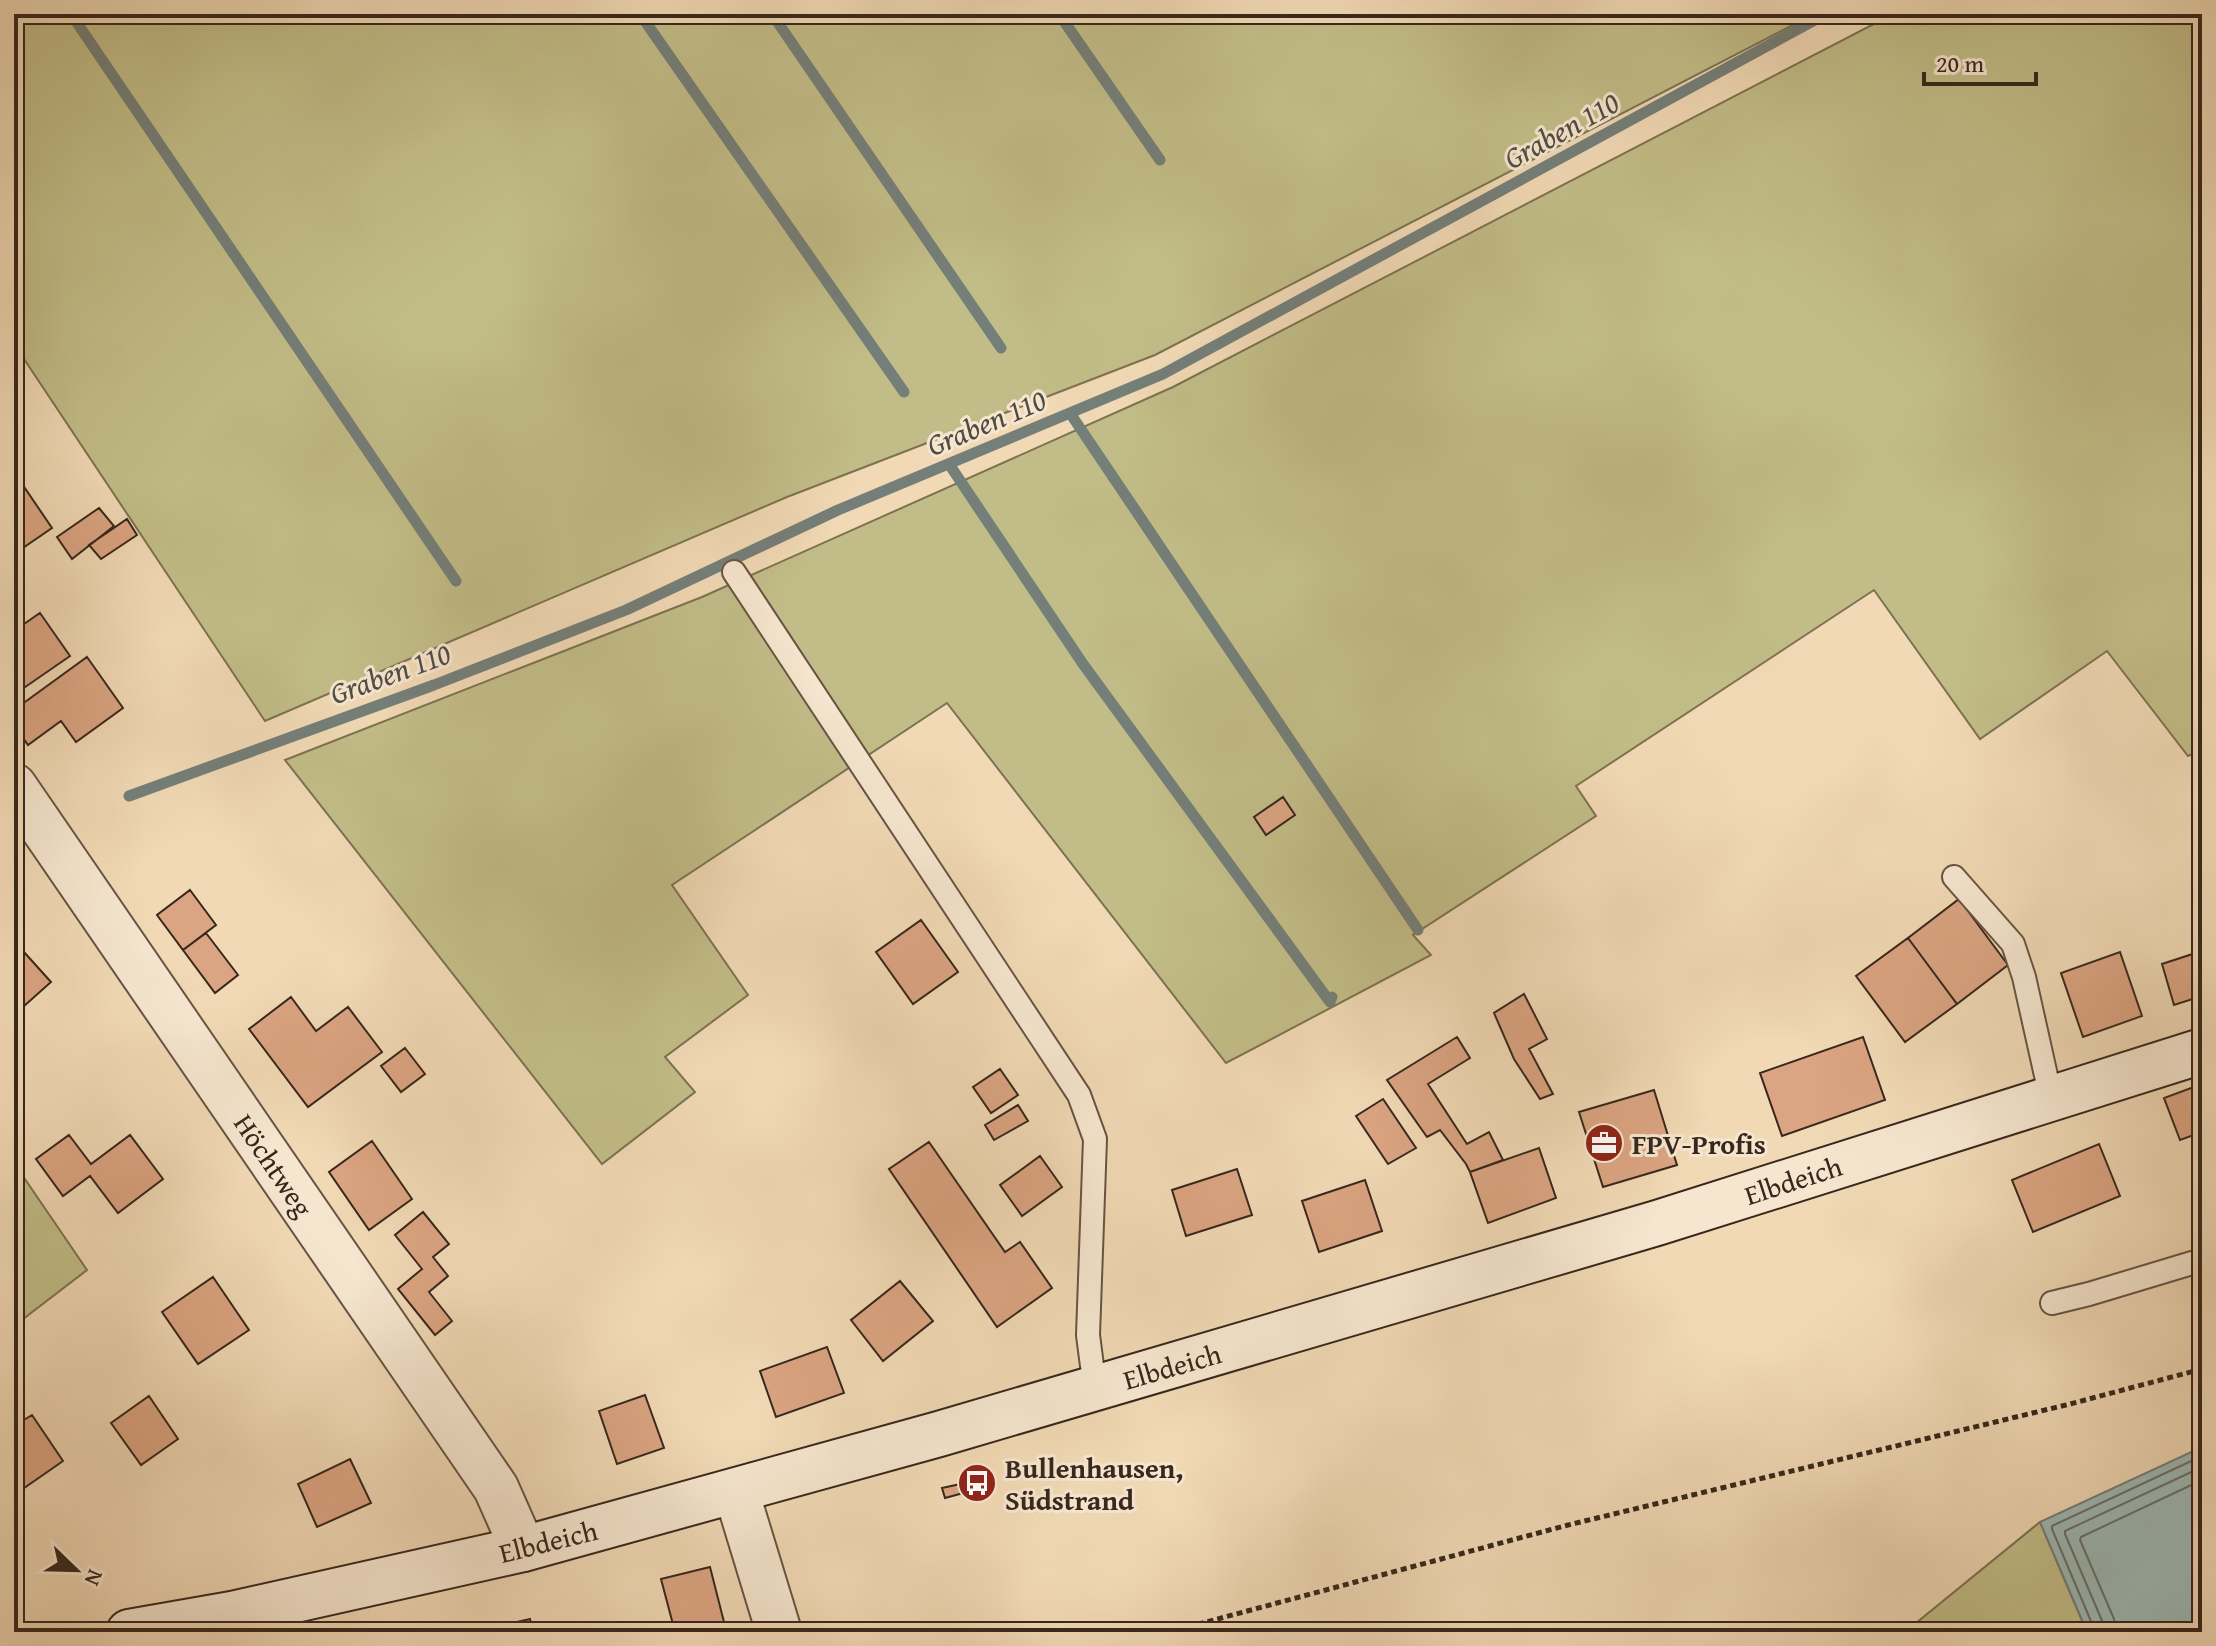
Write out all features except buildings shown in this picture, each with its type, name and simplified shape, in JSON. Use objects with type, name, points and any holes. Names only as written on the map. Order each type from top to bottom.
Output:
[{"type":"street","name":"Höchtweg","points":[[14,786],[496,1488],[523,1549]]},
{"type":"street","name":"Elbdeich","points":[[129,1632],[232,1614],[523,1549],[736,1491],[1657,1223],[2202,1051]]},
{"type":"street","points":[[736,1491],[779,1632]]},
{"type":"lane","points":[[734,572],[1079,1095],[1095,1139],[1088,1335],[1092,1366],[1099,1387]]},
{"type":"lane","points":[[1954,877],[2013,944],[2031,1003],[2051,1098]]},
{"type":"lane","points":[[2052,1303],[2202,1260]]},
{"type":"path","points":[[1169,1632],[1568,1525],[2070,1404],[2202,1369]]},
{"type":"shaded area","points":[[14,14],[1814,14],[1155,355],[787,497],[265,721],[14,344]]},
{"type":"shaded area","points":[[1893,14],[2202,14],[2202,750],[2188,756],[2107,651],[1980,739],[1874,590],[1576,786],[1596,816],[1413,935],[1431,955],[1226,1063],[947,703],[672,885],[748,995],[665,1057],[695,1092],[602,1164],[285,760],[702,597],[1173,387]]},
{"type":"shaded area","points":[[14,1163],[87,1270],[14,1326]]},
{"type":"shaded area","points":[[2040,1522],[2087,1632],[1905,1632]]},
{"type":"water","points":[[2202,1447],[2202,1632],[2087,1632],[2040,1522]]},
{"type":"waterway","points":[[71,14],[456,581]]},
{"type":"waterway","points":[[640,14],[904,392]]},
{"type":"waterway","points":[[772,14],[1001,348]]},
{"type":"waterway","points":[[1059,14],[1160,160]]},
{"type":"waterway","name":"Graben 110","points":[[129,796],[434,685],[626,610],[838,510],[1163,374],[1826,14]]},
{"type":"waterway","points":[[1072,416],[1418,930]]},
{"type":"waterway","points":[[951,467],[1083,664],[1330,1002],[1332,997]]},
{"type":"place","name":"FPV-Profis","points":[[1604,1143]]},
{"type":"place","name":"Bullenhausen, Südstrand","points":[[977,1483]]}]
